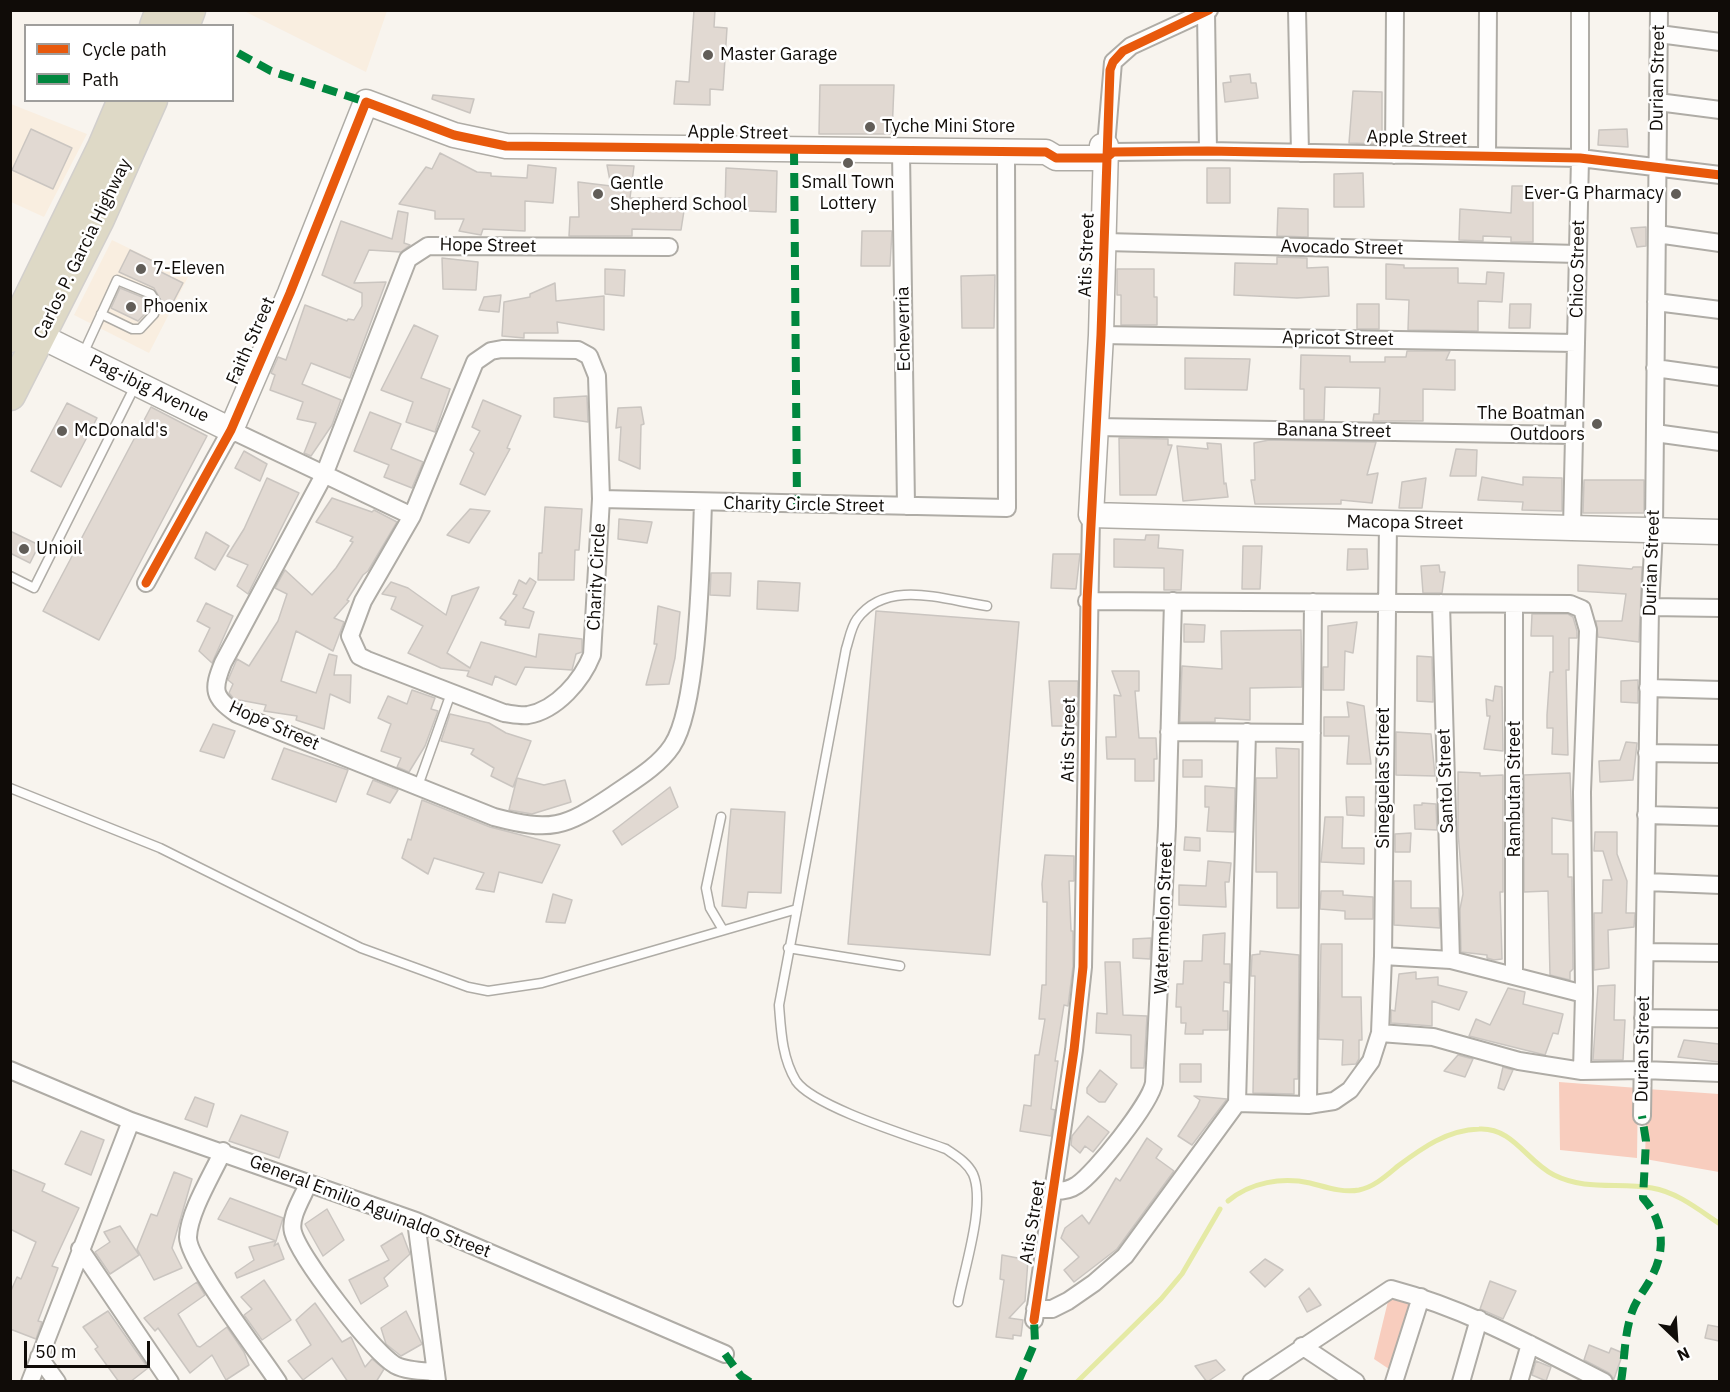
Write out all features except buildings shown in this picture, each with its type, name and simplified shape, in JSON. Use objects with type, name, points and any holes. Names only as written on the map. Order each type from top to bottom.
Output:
[{"type":"highway","points":[[155,24],[161,10]]},
{"type":"highway","name":"Carlos P. Garcia Highway","points":[[116,151],[123,102]]},
{"type":"highway","name":"Carlos P. Garcia Highway","points":[[10,395],[23,332],[116,151],[151,102]]},
{"type":"street","points":[[1297,10],[1300,153]]},
{"type":"street","points":[[1394,155],[1395,10]]},
{"type":"street","points":[[1487,156],[1488,10]]},
{"type":"street","name":"Chico Street","points":[[1572,528],[1580,158],[1580,10]]},
{"type":"street","name":"Durian Street","points":[[1642,1116],[1648,688],[1654,530],[1659,10]]},
{"type":"street","points":[[1108,152],[1113,62],[1131,46],[1208,11],[1208,151]]},
{"type":"street","points":[[1659,34],[1719,42]]},
{"type":"street","name":"Apple Street","points":[[366,102],[454,135],[506,146],[901,152],[1046,152],[1056,146],[1108,152],[1208,151],[1580,158],[1719,175]]},
{"type":"street","name":"Faith Street","points":[[146,583],[231,430],[290,293],[366,102]]},
{"type":"street","points":[[1658,102],[1719,110]]},
{"type":"street","name":"Echeverria","points":[[901,152],[906,506]]},
{"type":"street","name":"Charity Circle Street","points":[[601,499],[1007,508],[1006,152]]},
{"type":"street","name":"Atis Street","points":[[1108,152],[1088,601],[1083,967],[1055,1191],[1035,1314],[1068,1301],[1094,1283],[1125,1256],[1237,1103]]},
{"type":"street","points":[[1657,234],[1719,243]]},
{"type":"street","name":"Avocado Street","points":[[1105,242],[1578,254]]},
{"type":"street","name":"Hope Street","points":[[669,247],[428,246],[417,251],[408,259],[324,475],[223,663],[218,677],[216,695],[222,703],[237,714],[494,817],[531,826],[549,827],[592,809],[651,769],[672,747],[682,725],[693,659],[703,503]]},
{"type":"street","points":[[1656,302],[1719,310]]},
{"type":"street","name":"Pag-ibig Avenue","points":[[23,332],[81,356],[412,516]]},
{"type":"street","name":"Apricot Street","points":[[1101,335],[1576,343]]},
{"type":"street","name":"Charity Circle","points":[[502,349],[578,350],[589,356],[597,376],[601,499],[592,655],[585,672],[568,691],[548,707],[528,715],[504,713],[359,656],[350,636],[363,602],[412,516],[475,362],[491,351],[502,349]]},
{"type":"street","points":[[1655,368],[1719,377]]},
{"type":"street","name":"Banana Street","points":[[1096,427],[1573,435]]},
{"type":"street","points":[[1655,433],[1719,442]]},
{"type":"street","name":"Macopa Street","points":[[1091,515],[1719,532]]},
{"type":"street","name":"Sineguelas Street","points":[[1237,1103],[1308,1105],[1334,1101],[1350,1090],[1371,1060],[1380,1033],[1388,523]]},
{"type":"street","points":[[1088,601],[1385,601],[1570,604],[1582,609],[1588,630],[1581,792],[1584,994],[1582,1071]]},
{"type":"street","name":"Watermelon Street","points":[[1055,1191],[1070,1189],[1088,1177],[1153,1090],[1158,1052],[1173,601]]},
{"type":"street","points":[[1308,1105],[1313,602]]},
{"type":"street","name":"Santol Street","points":[[1441,603],[1451,960]]},
{"type":"street","name":"Rambutan Street","points":[[1514,604],[1514,975]]},
{"type":"street","points":[[1650,607],[1719,608]]},
{"type":"street","points":[[1648,688],[1719,690]]},
{"type":"street","points":[[1169,732],[1312,733]]},
{"type":"street","points":[[1237,1103],[1247,732]]},
{"type":"street","points":[[1647,753],[1719,754]]},
{"type":"street","points":[[1647,815],[1719,817]]},
{"type":"street","points":[[1647,882],[1719,885]]},
{"type":"street","points":[[1645,952],[1719,952]]},
{"type":"street","points":[[1383,956],[1451,960],[1584,994]]},
{"type":"street","points":[[1643,1018],[1719,1019]]},
{"type":"street","points":[[1380,1033],[1434,1037],[1519,1061],[1582,1071],[1643,1070],[1719,1073]]},
{"type":"street","name":"General Emilio Aguinaldo Street","points":[[10,1070],[131,1121],[223,1151],[308,1184],[416,1221],[725,1354]]},
{"type":"street","points":[[30,1382],[131,1121]]},
{"type":"street","points":[[223,1151],[193,1216],[188,1238],[198,1263],[278,1382]]},
{"type":"street","points":[[308,1184],[292,1230],[300,1248],[365,1339],[381,1355],[398,1367],[436,1377],[416,1221]]},
{"type":"street","points":[[80,1249],[170,1382]]},
{"type":"street","points":[[1251,1382],[1302,1346],[1392,1289],[1421,1297],[1479,1319],[1530,1344],[1577,1375],[1604,1382]]},
{"type":"street","points":[[1394,1382],[1421,1297]]},
{"type":"street","points":[[1461,1382],[1479,1319]]},
{"type":"street","points":[[1519,1382],[1530,1344]]},
{"type":"street","points":[[1302,1346],[1356,1382]]},
{"type":"street","points":[[39,1357],[57,1382]]},
{"type":"lane","points":[[81,356],[117,280],[151,294],[156,302],[154,314],[140,329],[132,329],[101,314]]},
{"type":"lane","points":[[10,576],[34,588],[137,383]]},
{"type":"lane","points":[[958,1302],[977,1208],[977,1189],[972,1173],[963,1161],[946,1149],[825,1102],[806,1091],[796,1081],[781,1039],[779,1005],[846,649],[855,621],[875,601],[900,593],[987,606]]},
{"type":"lane","points":[[418,786],[452,693]]},
{"type":"lane","points":[[10,789],[160,849],[361,948],[468,987],[500,990],[542,983],[797,909]]},
{"type":"lane","points":[[721,817],[706,888],[710,908],[723,930]]},
{"type":"lane","points":[[789,948],[900,966]]},
{"type":"shaded area","points":[[244,11],[387,11],[366,72]]},
{"type":"shaded area","points":[[11,104],[87,134],[44,217],[11,202]]},
{"type":"shaded area","points":[[112,240],[188,277],[149,353],[74,315]]},
{"type":"shaded area","points":[[1559,1082],[1638,1088],[1637,1158],[1560,1150]]},
{"type":"shaded area","points":[[1647,1089],[1719,1094],[1719,1172],[1645,1159]]},
{"type":"shaded area","points":[[1390,1293],[1417,1299],[1395,1373],[1374,1359]]},
{"type":"waterway","points":[[1228,1201],[1247,1189],[1278,1181],[1299,1181],[1346,1191],[1364,1189],[1380,1181],[1407,1159],[1436,1141],[1456,1133],[1479,1129],[1491,1130],[1511,1139],[1544,1169],[1566,1180],[1590,1185],[1640,1186],[1661,1190],[1688,1202],[1720,1224]]},
{"type":"waterway","points":[[1077,1382],[1161,1299],[1182,1274],[1220,1209]]},
{"type":"marked path","points":[[238,53],[271,71],[366,102]]},
{"type":"marked path","points":[[794,150],[797,505]]},
{"type":"marked path","points":[[1621,1382],[1629,1321],[1655,1269],[1661,1248],[1656,1217],[1643,1198],[1646,1141],[1642,1116]]},
{"type":"marked path","points":[[1018,1382],[1035,1342],[1034,1320]]},
{"type":"marked path","points":[[725,1354],[741,1376],[750,1382]]},
{"type":"cycle path","points":[[1034,1320],[1074,1050],[1083,967],[1087,601],[1101,335],[1110,70],[1113,62],[1123,51],[1209,10]]},
{"type":"cycle path","points":[[146,583],[231,430],[290,293],[366,102],[454,135],[506,146],[1046,152],[1056,158],[1106,158],[1113,152],[1208,151],[1580,158],[1720,175]]},
{"type":"place","name":"Master Garage","points":[[708,55]]},
{"type":"place","name":"Tyche Mini Store","points":[[870,127]]},
{"type":"place","name":"Small Town Lottery","points":[[848,163]]},
{"type":"place","name":"Gentle Shepherd School","points":[[598,194]]},
{"type":"place","name":"Ever-G Pharmacy","points":[[1676,194]]},
{"type":"place","name":"7-Eleven","points":[[141,269]]},
{"type":"place","name":"Phoenix","points":[[131,307]]},
{"type":"place","name":"The Boatman Outdoors","points":[[1597,424]]},
{"type":"place","name":"McDonald's","points":[[62,431]]},
{"type":"place","name":"Unioil","points":[[24,549]]}]
